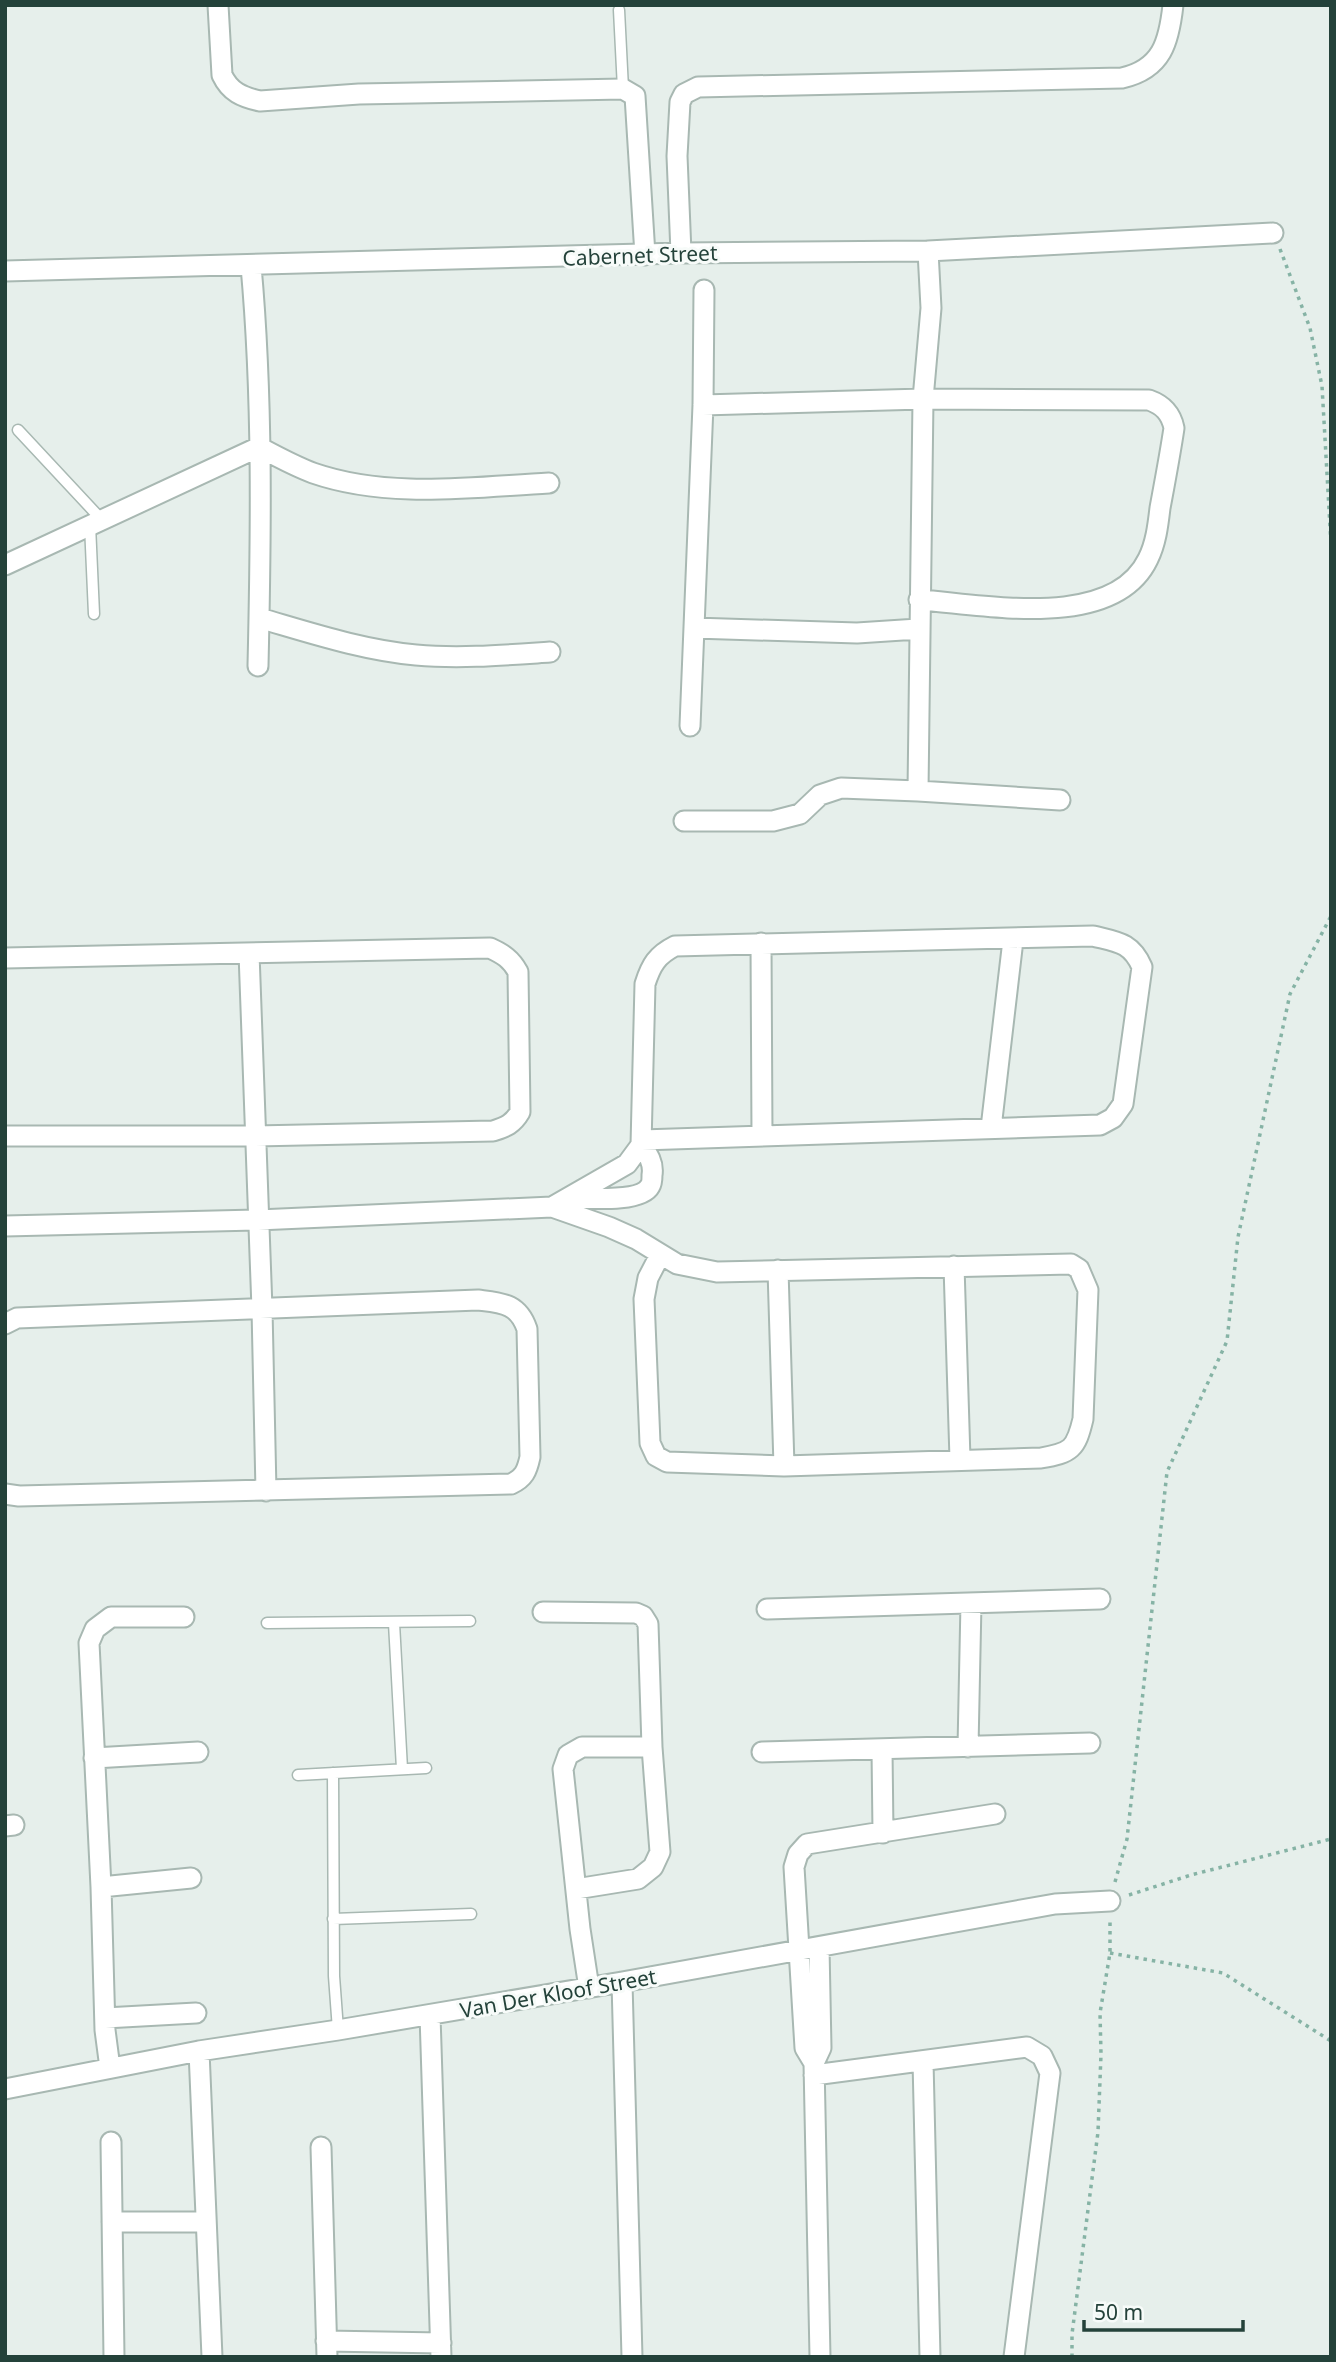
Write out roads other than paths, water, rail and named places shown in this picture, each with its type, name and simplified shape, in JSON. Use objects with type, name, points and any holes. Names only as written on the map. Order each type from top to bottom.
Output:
[{"type":"street","points":[[218,5],[222,75],[227,85],[247,98],[260,101],[359,94],[623,89],[635,96],[645,255]]},
{"type":"street","points":[[681,253],[678,143],[680,102],[690,90],[698,87],[1122,78],[1137,75],[1153,63],[1166,46],[1173,5]]},
{"type":"street","name":"Cabernet Street","points":[[5,271],[681,253],[928,251],[1273,233]]},
{"type":"street","points":[[918,791],[923,399],[931,308],[928,251]]},
{"type":"street","points":[[251,266],[256,326],[259,447],[258,666]]},
{"type":"street","points":[[690,726],[703,405],[704,290]]},
{"type":"street","points":[[703,405],[923,399],[1149,400],[1164,407],[1173,421],[1174,428],[1154,544],[1139,574],[1124,586],[1086,604],[1066,609],[1040,610],[919,600]]},
{"type":"street","points":[[259,447],[312,473],[362,485],[428,489],[549,483]]},
{"type":"street","points":[[5,565],[259,447]]},
{"type":"street","points":[[259,618],[339,642],[417,655],[500,656],[550,652]]},
{"type":"street","points":[[694,628],[857,633],[918,629]]},
{"type":"street","points":[[684,821],[772,821],[800,814],[820,795],[828,790],[841,788],[1060,800]]},
{"type":"street","points":[[560,1203],[627,1164],[641,1143],[645,984],[650,967],[662,953],[675,946],[1093,936],[1122,943],[1136,954],[1142,967],[1123,1104],[1113,1118],[1100,1125],[762,1135],[641,1143]]},
{"type":"street","points":[[991,1128],[1013,940]]},
{"type":"street","points":[[761,943],[762,1135]]},
{"type":"street","points":[[5,958],[489,948],[513,962],[518,972],[520,1112],[506,1127],[493,1131],[255,1136],[5,1136]]},
{"type":"street","points":[[248,953],[267,1491]]},
{"type":"street","points":[[5,1226],[258,1220],[631,1197],[643,1193],[650,1186],[653,1171],[650,1158],[641,1143]]},
{"type":"street","points":[[560,1203],[644,1243],[677,1264],[717,1272],[1071,1264],[1079,1269],[1088,1290],[1083,1419],[1080,1435],[1073,1448],[1063,1454],[1041,1458],[783,1466],[667,1462],[656,1456],[650,1443],[644,1299],[648,1278],[660,1255]]},
{"type":"street","points":[[954,1266],[960,1459]]},
{"type":"street","points":[[778,1270],[783,1466]]},
{"type":"street","points":[[5,1324],[17,1318],[478,1300],[502,1303],[516,1310],[523,1317],[527,1328],[530,1457],[521,1479],[511,1484],[19,1496],[5,1494]]},
{"type":"street","points":[[767,1609],[1100,1599]]},
{"type":"street","points":[[968,1746],[971,1603]]},
{"type":"street","points":[[543,1612],[636,1613],[643,1616],[648,1624],[652,1747],[660,1852],[653,1867],[638,1879],[576,1889]]},
{"type":"street","points":[[110,2068],[105,2018],[89,1643],[95,1629],[111,1618],[184,1617]]},
{"type":"street","points":[[762,1752],[1090,1743]]},
{"type":"street","points":[[590,1987],[580,1928],[563,1769],[568,1755],[582,1747],[652,1747]]},
{"type":"street","points":[[882,1749],[883,1833]]},
{"type":"street","points":[[94,1758],[198,1752]]},
{"type":"street","points":[[811,1992],[799,1951],[794,1867],[798,1854],[807,1844],[995,1814]]},
{"type":"street","points":[[101,1887],[191,1878]]},
{"type":"street","name":"Van Der Kloof Street","points":[[5,2089],[199,2051],[622,1982],[1055,1904],[1110,1901]]},
{"type":"street","points":[[819,1947],[805,2048],[814,2069],[820,2357]]},
{"type":"street","points":[[622,1982],[632,2357]]},
{"type":"street","points":[[105,2018],[196,2013]]},
{"type":"street","points":[[321,2147],[327,2349],[441,2350],[429,2015]]},
{"type":"street","points":[[814,2069],[923,2062],[1027,2047],[1035,2050],[1047,2063],[1050,2073],[1014,2357]]},
{"type":"street","points":[[199,2051],[212,2357]]},
{"type":"street","points":[[923,2062],[930,2357]]},
{"type":"street","points":[[111,2143],[114,2357]]},
{"type":"street","points":[[113,2222],[205,2221]]},
{"type":"lane","points":[[619,10],[623,89]]},
{"type":"lane","points":[[18,430],[96,522],[94,614]]},
{"type":"lane","points":[[267,1623],[470,1621]]},
{"type":"lane","points":[[394,1623],[402,1769]]},
{"type":"lane","points":[[298,1775],[426,1768]]},
{"type":"lane","points":[[333,1773],[333,1919],[338,2030]]},
{"type":"lane","points":[[333,1919],[471,1914]]}]
